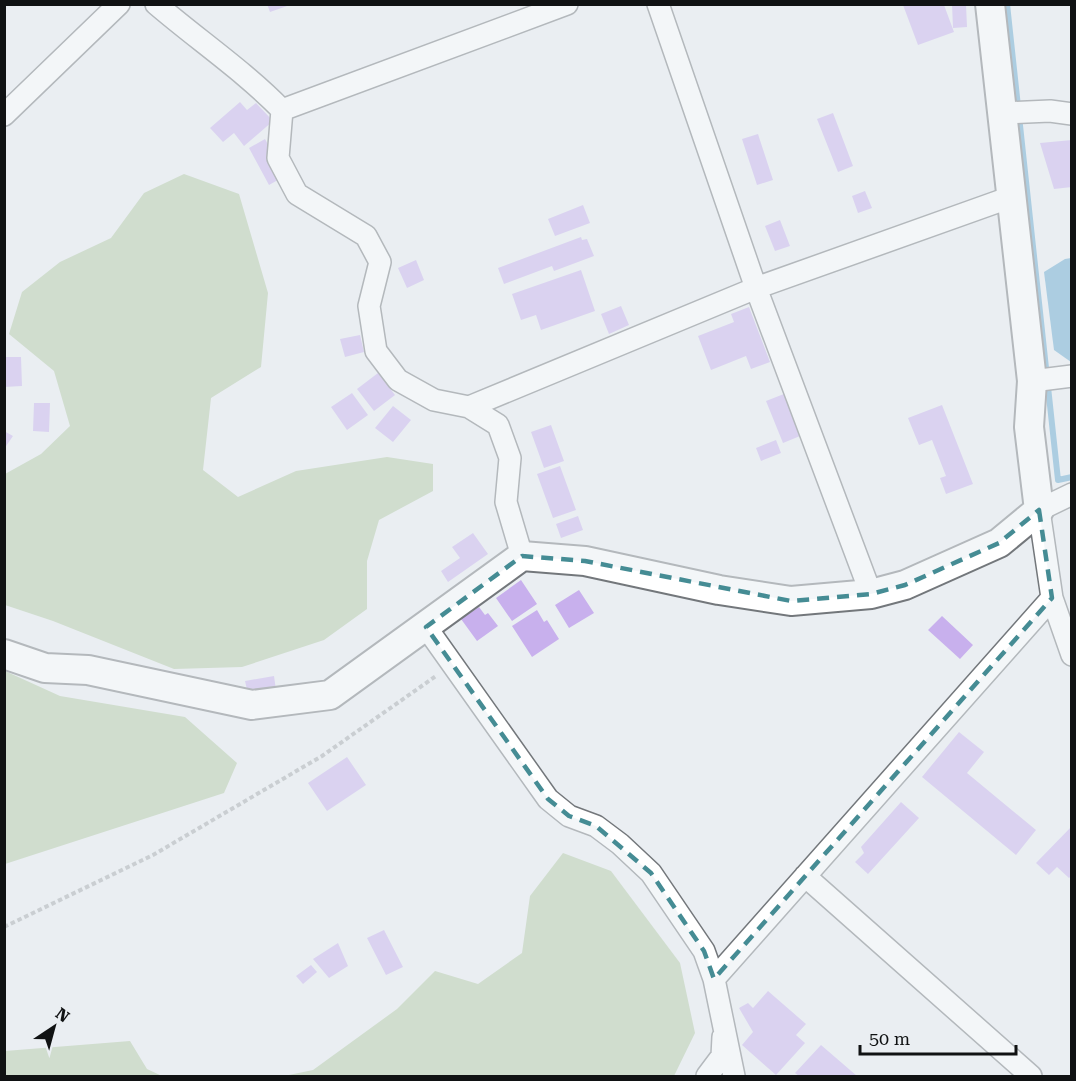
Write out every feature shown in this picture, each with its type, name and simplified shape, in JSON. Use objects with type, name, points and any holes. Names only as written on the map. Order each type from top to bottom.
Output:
[{"type":"street","points":[[4,115],[118,4]]},
{"type":"street","points":[[156,4],[197,39],[256,83],[282,110],[278,158],[297,194],[366,236],[380,262],[369,306],[376,351],[398,380],[434,400],[469,407],[498,425],[510,458],[506,502],[522,556]]},
{"type":"street","points":[[282,110],[567,4]]},
{"type":"street","points":[[658,4],[756,288],[871,594]]},
{"type":"street","points":[[990,4],[1032,381],[1029,427],[1039,510],[1052,598],[1071,655]]},
{"type":"street","points":[[1002,113],[1050,111],[1071,114]]},
{"type":"street","points":[[469,407],[756,288],[1011,197]]},
{"type":"street","points":[[1032,381],[1071,376]]},
{"type":"street","points":[[4,654],[45,668],[88,670],[252,705],[330,694],[522,556],[585,561],[719,590],[791,600],[871,594],[905,585],[999,543],[1039,510],[1071,494]]},
{"type":"street","points":[[714,979],[1052,598]]},
{"type":"street","points":[[426,627],[548,799],[569,816],[604,832],[651,873],[704,951],[714,979],[734,1077]]},
{"type":"street","points":[[805,876],[1031,1077]]},
{"type":"street","points":[[707,1077],[722,1056],[723,1025]]},
{"type":"path","points":[[4,927],[153,855],[322,756],[451,665]]},
{"type":"highlighted area","points":[[1039,510],[1052,598],[714,979],[704,951],[651,873],[596,826],[569,816],[548,799],[426,627],[522,556],[585,561],[791,601],[871,594],[905,585],[999,543]]},
{"type":"green space","points":[[184,174],[239,194],[268,293],[261,367],[211,398],[203,470],[238,497],[296,471],[387,457],[433,464],[433,491],[379,520],[367,561],[367,609],[324,640],[242,667],[174,669],[53,621],[5,605],[5,474],[41,454],[70,426],[54,371],[9,334],[22,292],[60,262],[111,238],[144,193]]},
{"type":"green space","points":[[5,671],[60,696],[185,717],[237,763],[224,793],[5,864]]},
{"type":"green space","points":[[563,853],[611,871],[680,963],[695,1033],[674,1076],[284,1076],[313,1070],[397,1009],[435,971],[478,984],[522,953],[530,896]]},
{"type":"green space","points":[[130,1041],[147,1069],[162,1076],[5,1076],[5,1051]]},
{"type":"water","points":[[1071,258],[1072,362],[1054,350],[1044,272],[1065,259]]},
{"type":"building","points":[[267,4],[290,4],[290,5],[270,12]]},
{"type":"building","points":[[952,4],[966,4],[967,27],[953,28]]},
{"type":"building","points":[[903,5],[944,5],[954,32],[918,45]]},
{"type":"building","points":[[240,102],[247,110],[256,103],[273,121],[244,146],[234,133],[223,142],[210,128]]},
{"type":"building","points":[[833,113],[853,166],[838,172],[817,119]]},
{"type":"building","points":[[758,134],[773,180],[757,185],[742,139]]},
{"type":"building","points":[[265,139],[285,176],[269,185],[249,148]]},
{"type":"building","points":[[1072,140],[1072,187],[1054,189],[1040,143]]},
{"type":"building","points":[[865,191],[872,208],[858,213],[852,196]]},
{"type":"building","points":[[583,205],[590,223],[555,236],[548,219]]},
{"type":"building","points":[[780,220],[790,246],[775,251],[765,226]]},
{"type":"building","points":[[581,237],[582,240],[587,239],[594,256],[554,271],[552,266],[504,284],[498,268]]},
{"type":"building","points":[[416,260],[424,280],[407,288],[398,268]]},
{"type":"building","points":[[581,270],[595,311],[541,330],[536,315],[521,320],[512,294]]},
{"type":"building","points":[[621,306],[629,325],[609,334],[601,314]]},
{"type":"building","points":[[749,307],[770,362],[751,369],[746,356],[711,370],[698,336],[734,322],[731,314]]},
{"type":"building","points":[[360,335],[364,352],[345,357],[340,339]]},
{"type":"building","points":[[4,357],[21,357],[22,386],[4,387]]},
{"type":"building","points":[[378,373],[395,395],[374,411],[357,389]]},
{"type":"building","points":[[789,392],[805,434],[783,443],[766,401]]},
{"type":"building","points":[[352,393],[368,415],[347,430],[331,407]]},
{"type":"building","points":[[34,403],[50,403],[49,432],[33,431]]},
{"type":"building","points":[[942,405],[973,484],[946,494],[940,478],[946,476],[932,440],[919,445],[908,418]]},
{"type":"building","points":[[393,406],[411,420],[393,442],[375,428]]},
{"type":"building","points":[[551,425],[564,461],[544,468],[531,432]]},
{"type":"building","points":[[4,431],[13,436],[4,449]]},
{"type":"building","points":[[776,440],[781,453],[761,461],[756,448]]},
{"type":"building","points":[[560,466],[576,510],[553,518],[537,474]]},
{"type":"building","points":[[578,516],[583,530],[561,538],[556,524]]},
{"type":"building","points":[[473,533],[488,554],[448,582],[441,571],[460,558],[452,547]]},
{"type":"building","points":[[521,580],[537,604],[512,621],[496,598]]},
{"type":"building","points":[[579,590],[594,613],[569,628],[555,605]]},
{"type":"building","points":[[479,607],[485,615],[488,613],[498,626],[477,641],[461,619]]},
{"type":"building","points":[[537,610],[544,622],[547,620],[559,639],[532,657],[512,626]]},
{"type":"building","points":[[942,616],[973,645],[960,659],[928,630]]},
{"type":"building","points":[[274,676],[276,690],[248,694],[245,681]]},
{"type":"building","points":[[959,732],[984,752],[967,773],[1036,830],[1016,855],[922,777]]},
{"type":"building","points":[[347,757],[366,785],[327,811],[308,783]]},
{"type":"building","points":[[901,802],[919,818],[868,874],[855,862],[864,853],[861,847]]},
{"type":"building","points":[[1072,826],[1072,875],[1069,878],[1057,867],[1049,875],[1036,863]]},
{"type":"building","points":[[384,930],[403,967],[386,975],[367,938]]},
{"type":"building","points":[[338,943],[348,966],[329,978],[313,959]]},
{"type":"building","points":[[311,965],[317,972],[303,984],[296,976]]},
{"type":"building","points":[[768,991],[806,1024],[796,1035],[805,1043],[776,1075],[742,1045],[753,1032],[739,1008],[748,1003],[753,1008]]},
{"type":"building","points":[[821,1045],[857,1076],[799,1076],[795,1073]]},
{"type":"waterway","points":[[1007,4],[1058,480],[1072,477]]}]
